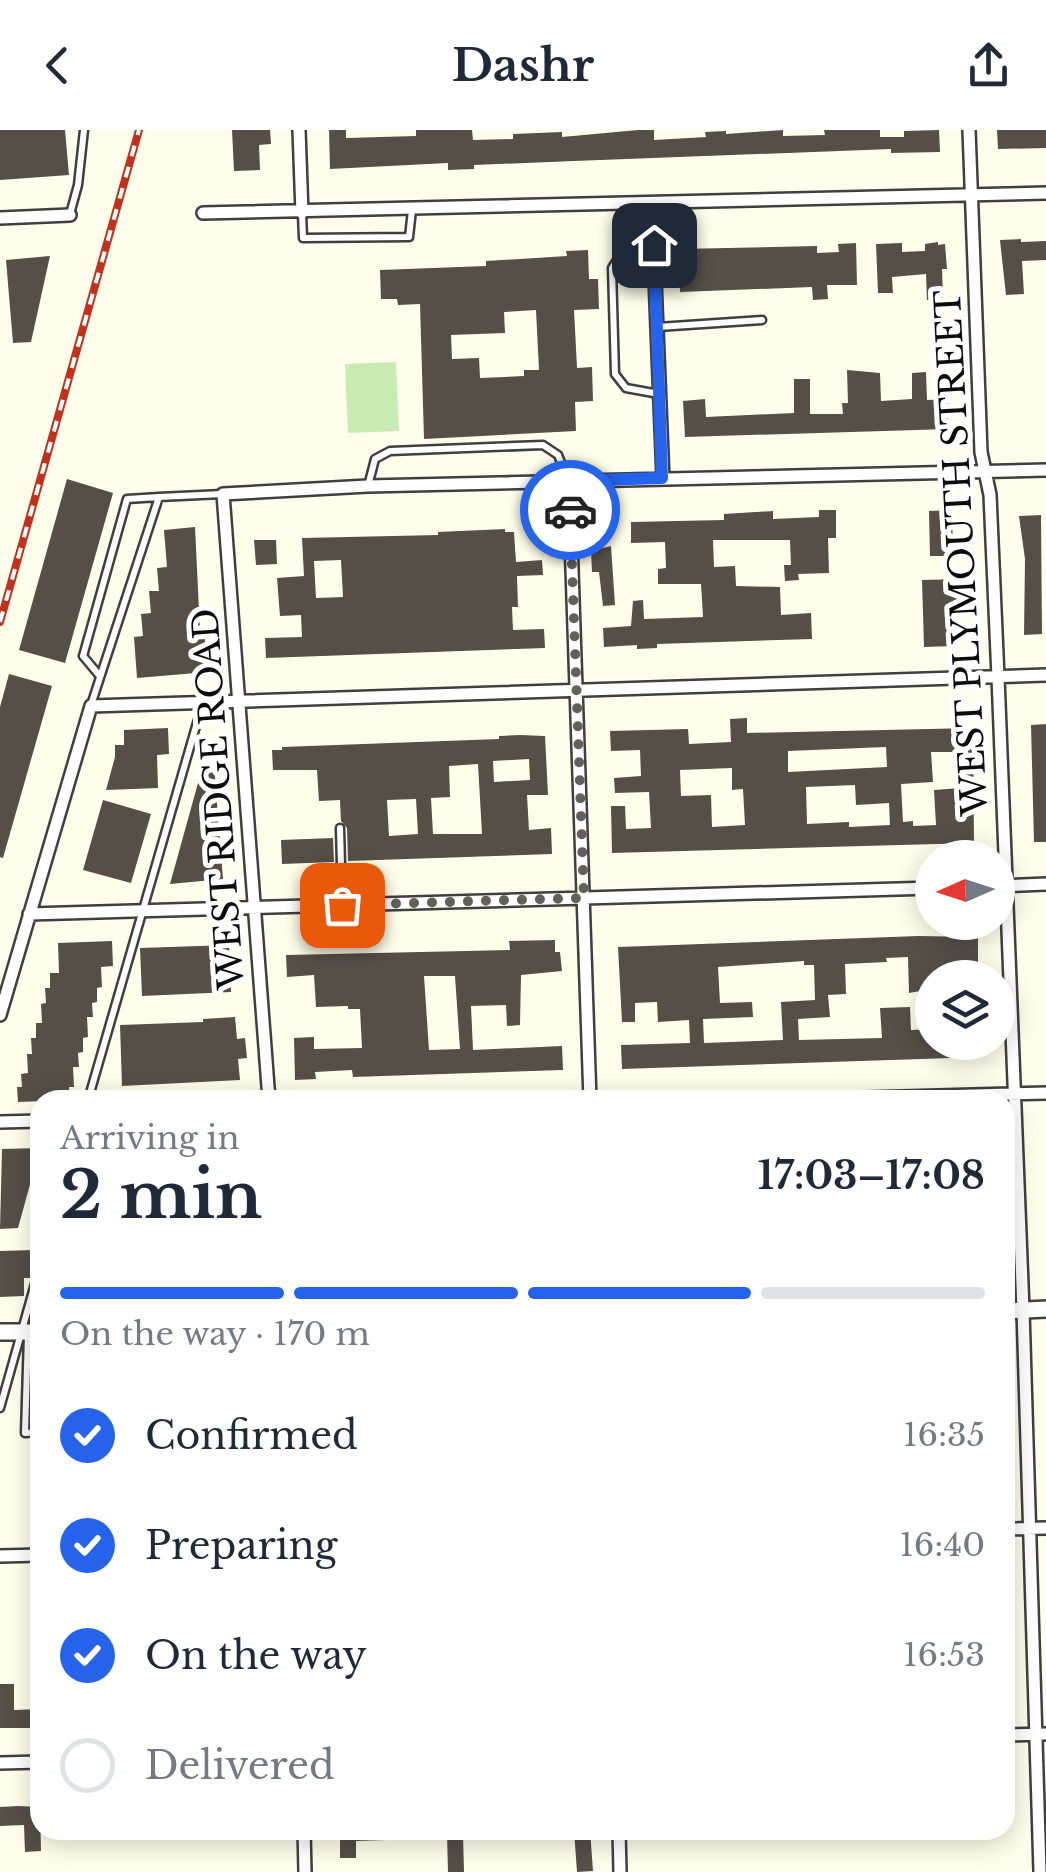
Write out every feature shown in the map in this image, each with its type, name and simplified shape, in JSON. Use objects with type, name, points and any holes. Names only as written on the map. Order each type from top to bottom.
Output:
[{"type":"street","points":[[298,130],[302,212]]},
{"type":"street","name":"WEST PLYMOUTH STREET","points":[[969,130],[981,452],[990,495],[1000,840]]},
{"type":"street","points":[[203,213],[1046,193]]},
{"type":"street","points":[[652,204],[662,478]]},
{"type":"street","points":[[0,218],[70,215]]},
{"type":"street","points":[[223,494],[368,486],[1046,470]]},
{"type":"street","points":[[568,481],[590,1090]]},
{"type":"street","name":"WEST RIDGE ROAD","points":[[223,494],[268,1090]]},
{"type":"street","points":[[0,1015],[91,706],[1046,676]]},
{"type":"street","points":[[1015,885],[1046,884]]},
{"type":"street","points":[[29,914],[915,888]]},
{"type":"street","name":"WEST PLYMOUTH STREET","points":[[1004,940],[1012,1090]]},
{"type":"street","points":[[1015,1094],[1046,1093]]},
{"type":"street","points":[[0,1122],[30,1121]]},
{"type":"street","name":"WEST PLYMOUTH STREET","points":[[1015,1153],[1041,1734],[1040,1872]]},
{"type":"street","points":[[1015,1310],[1046,1309]]},
{"type":"street","points":[[0,1332],[30,1332]]},
{"type":"street","points":[[1015,1529],[1046,1528]]},
{"type":"street","points":[[0,1556],[30,1555]]},
{"type":"street","points":[[1015,1735],[1041,1734]]},
{"type":"street","points":[[0,1763],[30,1762]]},
{"type":"street","points":[[304,1840],[305,1872]]},
{"type":"street","points":[[618,1840],[620,1872]]},
{"type":"lane","points":[[70,215],[84,130]]},
{"type":"lane","points":[[302,212],[303,238],[409,238],[412,208]]},
{"type":"lane","points":[[654,245],[619,256],[612,268],[614,374],[626,388],[659,394]]},
{"type":"lane","points":[[657,327],[762,320]]},
{"type":"lane","points":[[368,486],[375,459],[390,451],[543,445],[558,455],[568,481]]},
{"type":"lane","points":[[100,676],[83,656],[127,498],[223,494]]},
{"type":"lane","points":[[91,706],[159,497]]},
{"type":"lane","points":[[91,1090],[203,702]]},
{"type":"lane","points":[[340,828],[342,905]]},
{"type":"lane","points":[[0,1408],[30,1332]]},
{"type":"lane","points":[[30,1332],[25,1433],[30,1433]]},
{"type":"green space","points":[[396,362],[399,431],[348,433],[345,364]]},
{"type":"building","points":[[0,130],[65,130],[69,175],[0,180]]},
{"type":"building","points":[[232,130],[270,130],[271,144],[259,145],[260,170],[234,171]]},
{"type":"building","points":[[329,130],[346,130],[346,138],[416,136],[416,130],[472,130],[473,140],[513,139],[513,134],[562,132],[562,137],[654,130],[654,140],[706,137],[705,132],[726,131],[783,130],[783,136],[825,135],[824,130],[880,130],[880,137],[904,137],[904,131],[939,130],[940,152],[891,153],[891,149],[474,165],[474,169],[448,170],[448,163],[330,169]]},
{"type":"building","points":[[997,130],[1046,130],[1046,148],[998,149]]},
{"type":"building","points":[[1000,240],[1046,241],[1046,260],[1022,261],[1024,294],[1006,295]]},
{"type":"building","points":[[856,243],[857,285],[827,285],[828,299],[813,300],[812,287],[680,292],[679,249],[817,246],[817,253],[839,252],[838,244]]},
{"type":"building","points":[[902,243],[902,252],[925,251],[925,244],[945,244],[943,299],[927,300],[926,274],[892,277],[893,293],[878,293],[876,244]]},
{"type":"building","points":[[588,250],[589,279],[598,279],[599,309],[574,310],[577,368],[592,367],[593,401],[575,402],[576,431],[424,439],[420,304],[398,305],[397,299],[381,299],[380,270],[486,266],[486,261],[567,256],[566,251]],"holes":[[[536,310],[539,370],[524,370],[524,376],[480,378],[479,358],[452,359],[451,335],[505,333],[504,312]]]},
{"type":"building","points":[[50,256],[31,342],[13,343],[6,260]]},
{"type":"building","points":[[847,370],[880,373],[881,401],[912,399],[912,373],[926,372],[927,400],[948,399],[949,429],[685,437],[683,401],[705,399],[706,417],[794,413],[794,379],[810,379],[810,414],[843,414],[842,403],[848,403]]},
{"type":"building","points":[[67,479],[113,493],[65,663],[19,650]]},
{"type":"building","points":[[819,510],[836,510],[836,538],[828,538],[829,573],[798,574],[799,580],[785,581],[784,565],[791,565],[790,540],[713,540],[714,567],[735,566],[736,586],[780,587],[781,615],[811,613],[812,639],[657,644],[657,648],[637,649],[637,645],[604,647],[603,628],[631,626],[633,601],[643,600],[644,619],[703,617],[701,584],[658,584],[658,569],[666,568],[665,542],[631,543],[631,522],[724,520],[724,514],[773,511],[773,519],[819,517]]},
{"type":"building","points":[[952,510],[953,556],[930,556],[929,511]]},
{"type":"building","points":[[1041,515],[1042,634],[1024,635],[1025,559],[1019,516]]},
{"type":"building","points":[[195,527],[200,631],[204,631],[208,672],[137,678],[134,637],[143,636],[141,614],[151,613],[149,591],[159,591],[157,568],[167,567],[164,530]]},
{"type":"building","points":[[505,529],[514,532],[516,562],[542,560],[543,575],[517,576],[518,607],[512,607],[513,630],[544,629],[545,648],[266,658],[265,638],[302,637],[301,615],[280,616],[277,578],[304,576],[302,538]],"holes":[[[341,560],[343,597],[316,598],[314,561]]]},
{"type":"building","points":[[254,540],[276,540],[277,564],[256,565]]},
{"type":"building","points":[[611,546],[615,605],[603,606],[599,572],[592,572],[591,551]]},
{"type":"building","points":[[961,579],[962,604],[953,604],[955,646],[924,647],[922,580]]},
{"type":"building","points":[[9,674],[52,686],[3,858],[0,707]]},
{"type":"building","points":[[747,718],[747,733],[973,728],[974,840],[612,853],[611,806],[625,806],[626,829],[651,828],[649,792],[615,793],[614,778],[641,776],[640,750],[611,751],[610,731],[688,729],[689,744],[731,742],[730,719]],"holes":[[[886,747],[887,767],[788,772],[788,751]],[[931,752],[958,752],[960,788],[934,790],[936,825],[913,826],[913,821],[903,822],[901,784],[933,782]],[[732,768],[732,790],[743,789],[745,825],[712,827],[711,795],[681,796],[680,770]],[[855,785],[856,805],[889,803],[890,825],[807,824],[806,787]]]},
{"type":"building","points":[[1046,724],[1046,842],[1034,842],[1031,725]]},
{"type":"building","points":[[168,728],[169,754],[157,755],[158,788],[106,790],[115,745],[124,745],[124,730]]},
{"type":"building","points":[[545,736],[548,795],[527,795],[529,830],[551,828],[552,854],[348,861],[347,828],[341,821],[340,800],[319,801],[317,770],[273,770],[272,750],[282,747]],"holes":[[[529,759],[530,780],[494,782],[493,761]],[[478,764],[482,834],[433,834],[431,798],[450,797],[449,766]],[[416,799],[418,834],[389,836],[387,800]]]},
{"type":"building","points":[[214,764],[223,879],[170,884],[203,765]]},
{"type":"building","points":[[103,800],[151,814],[131,883],[83,870]]},
{"type":"building","points":[[333,838],[334,862],[282,864],[281,840]]},
{"type":"building","points":[[915,936],[915,940],[978,940],[978,960],[915,960],[915,992],[909,993],[908,957],[845,964],[846,994],[828,995],[830,1017],[798,1019],[799,1040],[882,1038],[880,1008],[910,1007],[915,1059],[622,1069],[621,1045],[690,1043],[689,1020],[658,1022],[657,1002],[635,1003],[635,1022],[622,1022],[618,947]],"holes":[[[804,961],[804,965],[814,965],[815,1000],[781,1002],[783,1040],[704,1043],[703,1019],[753,1017],[752,1002],[720,1003],[718,967]]]},
{"type":"building","points":[[555,940],[562,971],[521,975],[520,1025],[507,1026],[506,1005],[471,1006],[473,1050],[562,1046],[563,1070],[353,1077],[352,1070],[315,1072],[316,1079],[295,1080],[294,1038],[314,1037],[314,1049],[362,1048],[360,1009],[316,1007],[314,975],[287,977],[286,955],[510,950],[509,941]],"holes":[[[424,976],[455,976],[460,1049],[429,1050]]]},
{"type":"building","points":[[112,941],[113,966],[101,967],[102,987],[97,988],[97,1002],[92,1003],[93,1017],[87,1017],[88,1037],[83,1038],[83,1052],[78,1053],[79,1067],[73,1067],[74,1087],[30,1090],[30,1102],[18,1102],[17,1087],[22,1087],[21,1074],[28,1073],[27,1054],[32,1054],[31,1038],[36,1038],[36,1023],[42,1023],[45,988],[50,988],[50,973],[59,973],[58,943]]},
{"type":"building","points":[[229,945],[231,992],[142,996],[140,948]]},
{"type":"building","points":[[235,1017],[237,1039],[245,1038],[247,1058],[238,1059],[240,1080],[122,1086],[120,1025]]},
{"type":"building","points":[[30,1148],[30,1184],[18,1228],[0,1229],[2,1149]]},
{"type":"building","points":[[30,1250],[30,1278],[24,1278],[24,1296],[0,1297],[0,1251]]},
{"type":"building","points":[[0,1684],[14,1684],[14,1710],[30,1709],[30,1728],[0,1728]]},
{"type":"building","points":[[0,1807],[30,1807],[30,1840],[41,1840],[41,1851],[25,1852],[24,1825],[0,1826]]},
{"type":"building","points":[[340,1840],[385,1840],[356,1841],[356,1858],[340,1858]]},
{"type":"building","points":[[447,1840],[463,1840],[464,1872],[448,1872]]},
{"type":"building","points":[[575,1840],[591,1840],[593,1871],[577,1872]]},
{"type":"railway","points":[[0,622],[139,130]]},
{"type":"way so far","points":[[342,905],[584,898],[570,510]]},
{"type":"route","points":[[570,510],[568,481],[662,478],[654,245]]}]
